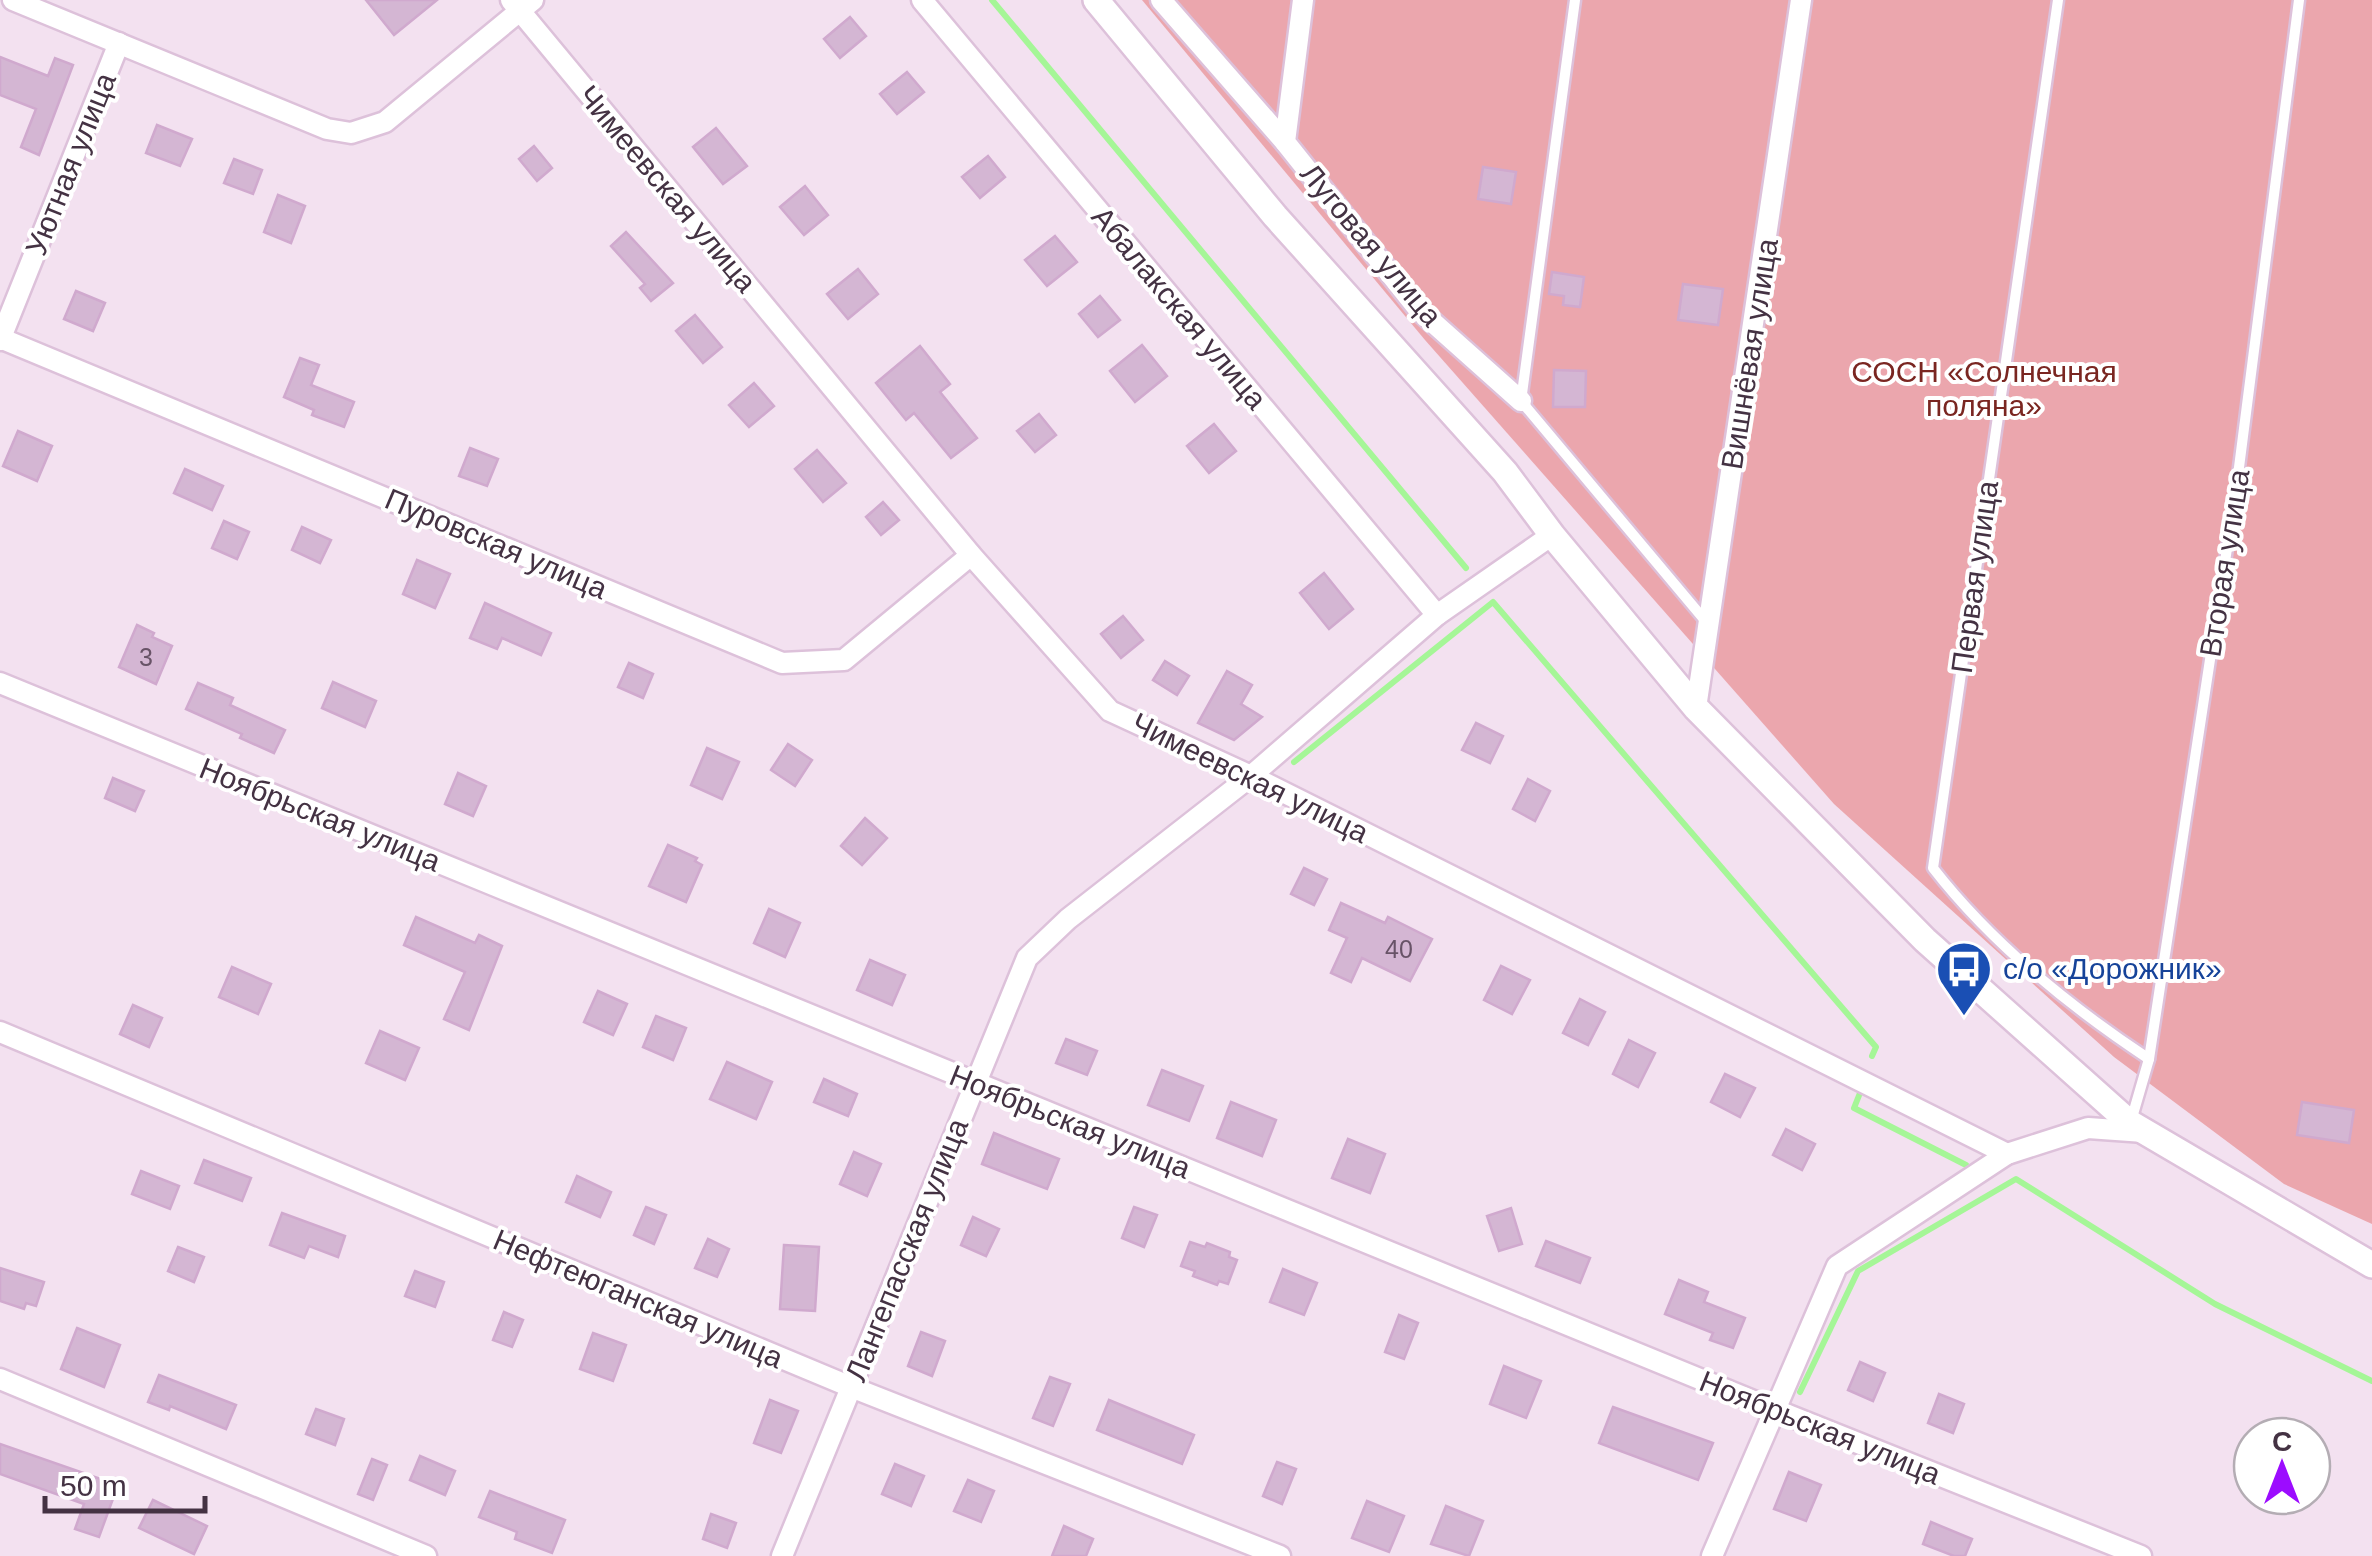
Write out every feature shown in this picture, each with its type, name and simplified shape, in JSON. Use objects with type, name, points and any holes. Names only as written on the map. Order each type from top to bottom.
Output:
[{"type":"street","points":[[13,0],[328,129],[352,134],[370,129],[401,111],[521,4]]},
{"type":"street","name":"Абалакская улица","points":[[922,0],[1436,616]]},
{"type":"street","points":[[1096,0],[1275,216],[1505,472],[1552,535],[1696,708],[1925,940],[2137,1127],[2372,1265]]},
{"type":"street","points":[[1161,0],[1285,142]]},
{"type":"street","name":"Луговая улица","points":[[1303,0],[1285,142],[1419,310],[1521,401]]},
{"type":"street","name":"Вишнёвая улица","points":[[1696,708],[1801,0]]},
{"type":"street","name":"Чимеевская улица","points":[[521,4],[972,555],[1110,711],[1251,776],[2007,1154]]},
{"type":"street","name":"Уютная улица","points":[[0,339],[119,43]]},
{"type":"street","name":"Пуровская улица","points":[[0,339],[782,663],[844,660],[972,555]]},
{"type":"street","name":"Лангепасская улица","points":[[782,1556],[1027,958],[1068,918],[1251,776],[1436,616],[1552,535]]},
{"type":"street","name":"Ноябрьская улица","points":[[0,684],[1773,1410],[2142,1556]]},
{"type":"street","name":"Нефтеюганская улица","points":[[0,1032],[851,1387],[1280,1556]]},
{"type":"street","points":[[1712,1556],[1837,1266],[2007,1154],[2088,1128],[2137,1127]]},
{"type":"street","points":[[0,1379],[426,1556]]},
{"type":"lane","points":[[1575,0],[1521,401],[1709,625]]},
{"type":"lane","name":"Первая улица","points":[[2058,0],[1933,868],[1962,905],[2078,1012],[2149,1059]]},
{"type":"lane","name":"Вторая улица","points":[[2137,1127],[2237,484],[2299,0]]},
{"type":"green space","name":"СОСН «Солнечная поляна»","points":[[1142,0],[2372,0],[2372,1224],[2284,1184],[2114,1057],[1834,804],[1425,340]]},
{"type":"building","points":[[366,0],[437,0],[394,35]]},
{"type":"building","points":[[850,17],[866,36],[840,58],[824,39]]},
{"type":"building","points":[[0,57],[48,76],[55,58],[73,65],[39,155],[21,147],[36,109],[0,95]]},
{"type":"building","points":[[907,72],[924,92],[897,114],[880,94]]},
{"type":"building","points":[[157,125],[192,139],[180,166],[146,153]]},
{"type":"building","points":[[716,128],[747,166],[723,184],[693,147]]},
{"type":"building","points":[[534,146],[552,168],[537,181],[519,159]]},
{"type":"building","points":[[988,156],[1005,177],[980,198],[962,177]]},
{"type":"building","points":[[234,159],[262,170],[253,194],[224,183]]},
{"type":"building","points":[[1483,167],[1516,172],[1511,204],[1478,199]]},
{"type":"building","points":[[805,186],[828,215],[804,235],[780,207]]},
{"type":"building","points":[[278,195],[305,206],[291,243],[264,232]]},
{"type":"building","points":[[626,232],[673,283],[651,301],[640,288],[645,284],[611,246]]},
{"type":"building","points":[[1055,236],[1077,262],[1047,286],[1025,260]]},
{"type":"building","points":[[858,269],[878,294],[848,319],[827,294]]},
{"type":"building","points":[[1552,272],[1584,277],[1580,307],[1563,305],[1564,296],[1549,294]]},
{"type":"building","points":[[1683,284],[1723,289],[1718,325],[1678,320]]},
{"type":"building","points":[[76,291],[105,303],[93,331],[64,319]]},
{"type":"building","points":[[1100,296],[1120,320],[1098,337],[1079,314]]},
{"type":"building","points":[[695,315],[722,347],[703,363],[676,331]]},
{"type":"building","points":[[1142,345],[1167,376],[1135,402],[1110,371]]},
{"type":"building","points":[[920,346],[950,384],[940,392],[977,438],[951,458],[914,413],[906,420],[876,383]]},
{"type":"building","points":[[300,358],[319,365],[311,385],[354,402],[344,427],[312,415],[314,410],[284,397]]},
{"type":"building","points":[[1554,370],[1586,371],[1585,407],[1553,407]]},
{"type":"building","points":[[754,383],[774,406],[749,427],[729,405]]},
{"type":"building","points":[[1039,414],[1056,435],[1035,452],[1017,431]]},
{"type":"building","points":[[1214,424],[1236,451],[1209,473],[1187,446]]},
{"type":"building","points":[[18,431],[52,446],[37,481],[3,466]]},
{"type":"building","points":[[470,448],[498,459],[487,486],[459,476]]},
{"type":"building","points":[[817,450],[846,483],[823,502],[795,469]]},
{"type":"building","points":[[185,469],[223,486],[212,510],[174,493]]},
{"type":"building","points":[[883,502],[899,520],[881,535],[866,517]]},
{"type":"building","points":[[224,521],[249,532],[237,559],[212,548]]},
{"type":"building","points":[[302,527],[331,540],[320,563],[292,550]]},
{"type":"building","points":[[417,560],[450,574],[435,608],[403,594]]},
{"type":"building","points":[[1324,573],[1353,609],[1329,629],[1300,593]]},
{"type":"building","points":[[485,603],[551,633],[541,655],[502,638],[497,649],[470,638]]},
{"type":"building","points":[[1123,616],[1143,640],[1121,658],[1101,634]]},
{"type":"building","points":[[137,625],[172,646],[156,684],[119,667]]},
{"type":"building","points":[[1165,661],[1189,676],[1177,695],[1153,680]]},
{"type":"building","points":[[629,663],[653,674],[643,698],[618,687]]},
{"type":"building","points":[[1227,671],[1252,685],[1241,704],[1262,717],[1234,740],[1198,723]]},
{"type":"building","points":[[333,682],[376,701],[365,727],[322,708]]},
{"type":"building","points":[[198,683],[233,698],[230,705],[285,730],[274,753],[186,709]]},
{"type":"building","points":[[1476,723],[1503,736],[1490,763],[1462,750]]},
{"type":"building","points":[[788,744],[812,760],[795,786],[771,770]]},
{"type":"building","points":[[707,748],[739,762],[722,799],[691,785]]},
{"type":"building","points":[[458,773],[486,786],[473,816],[445,804]]},
{"type":"building","points":[[113,778],[144,791],[135,811],[105,798]]},
{"type":"building","points":[[1528,779],[1550,791],[1535,821],[1513,809]]},
{"type":"building","points":[[865,818],[887,838],[862,865],[841,846]]},
{"type":"building","points":[[668,845],[697,858],[695,861],[702,865],[686,902],[649,886]]},
{"type":"building","points":[[1304,868],[1327,879],[1314,905],[1291,894]]},
{"type":"building","points":[[1341,903],[1385,923],[1388,917],[1432,939],[1410,981],[1362,958],[1351,982],[1331,973],[1347,938],[1329,930]]},
{"type":"building","points":[[769,909],[800,923],[785,957],[754,943]]},
{"type":"building","points":[[416,917],[475,943],[479,935],[502,946],[469,1030],[444,1019],[465,972],[404,945]]},
{"type":"building","points":[[870,960],[905,975],[892,1005],[857,990]]},
{"type":"building","points":[[1501,966],[1530,980],[1512,1014],[1484,1000]]},
{"type":"building","points":[[232,967],[271,984],[258,1014],[219,997]]},
{"type":"building","points":[[598,991],[627,1004],[613,1035],[584,1022]]},
{"type":"building","points":[[1580,999],[1605,1012],[1588,1045],[1563,1033]]},
{"type":"building","points":[[133,1005],[162,1018],[149,1047],[120,1034]]},
{"type":"building","points":[[656,1016],[686,1028],[673,1060],[643,1047]]},
{"type":"building","points":[[380,1031],[419,1048],[405,1080],[366,1063]]},
{"type":"building","points":[[1066,1039],[1097,1051],[1087,1075],[1056,1063]]},
{"type":"building","points":[[1629,1040],[1655,1053],[1638,1087],[1613,1074]]},
{"type":"building","points":[[727,1062],[772,1082],[756,1119],[710,1099]]},
{"type":"building","points":[[1162,1070],[1203,1086],[1189,1121],[1148,1105]]},
{"type":"building","points":[[1725,1074],[1755,1088],[1740,1117],[1711,1102]]},
{"type":"building","points":[[824,1079],[857,1094],[848,1116],[814,1102]]},
{"type":"building","points":[[1231,1102],[1276,1120],[1262,1156],[1217,1138]]},
{"type":"building","points":[[2302,1102],[2354,1110],[2349,1143],[2297,1135]]},
{"type":"building","points":[[1786,1129],[1815,1144],[1802,1170],[1773,1155]]},
{"type":"building","points":[[994,1133],[1059,1159],[1047,1189],[982,1164]]},
{"type":"building","points":[[1348,1139],[1385,1154],[1370,1193],[1332,1178]]},
{"type":"building","points":[[854,1152],[881,1164],[867,1196],[840,1184]]},
{"type":"building","points":[[204,1160],[251,1178],[242,1201],[195,1183]]},
{"type":"building","points":[[141,1171],[179,1186],[170,1209],[132,1194]]},
{"type":"building","points":[[577,1176],[611,1192],[600,1217],[566,1202]]},
{"type":"building","points":[[646,1207],[666,1215],[654,1244],[634,1235]]},
{"type":"building","points":[[1134,1207],[1157,1215],[1144,1247],[1122,1238]]},
{"type":"building","points":[[1511,1208],[1522,1244],[1499,1251],[1487,1216]]},
{"type":"building","points":[[282,1213],[345,1236],[338,1257],[309,1246],[304,1258],[270,1245]]},
{"type":"building","points":[[973,1217],[999,1229],[986,1256],[961,1245]]},
{"type":"building","points":[[708,1239],[729,1249],[717,1277],[695,1268]]},
{"type":"building","points":[[1546,1241],[1590,1258],[1580,1283],[1536,1266]]},
{"type":"building","points":[[1190,1242],[1205,1247],[1207,1243],[1230,1252],[1229,1257],[1237,1260],[1228,1284],[1219,1281],[1217,1285],[1193,1276],[1195,1271],[1181,1266]]},
{"type":"building","points":[[784,1245],[819,1247],[815,1311],[780,1309]]},
{"type":"building","points":[[178,1247],[204,1257],[194,1282],[168,1271]]},
{"type":"building","points":[[0,1268],[44,1282],[36,1306],[26,1303],[24,1309],[0,1301]]},
{"type":"building","points":[[1283,1269],[1317,1283],[1304,1315],[1270,1302]]},
{"type":"building","points":[[415,1271],[444,1282],[435,1307],[405,1296]]},
{"type":"building","points":[[1679,1280],[1708,1292],[1704,1302],[1745,1318],[1733,1348],[1710,1340],[1713,1333],[1665,1314]]},
{"type":"building","points":[[504,1312],[523,1320],[512,1347],[493,1340]]},
{"type":"building","points":[[1399,1315],[1418,1323],[1404,1359],[1385,1352]]},
{"type":"building","points":[[77,1328],[120,1345],[104,1387],[61,1369]]},
{"type":"building","points":[[921,1332],[945,1341],[932,1376],[908,1366]]},
{"type":"building","points":[[593,1333],[626,1345],[613,1381],[580,1369]]},
{"type":"building","points":[[1860,1362],[1885,1373],[1873,1401],[1848,1390]]},
{"type":"building","points":[[1504,1366],[1541,1381],[1526,1418],[1490,1404]]},
{"type":"building","points":[[159,1375],[236,1405],[226,1429],[170,1406],[169,1410],[148,1402]]},
{"type":"building","points":[[1050,1377],[1070,1384],[1053,1426],[1033,1418]]},
{"type":"building","points":[[1939,1394],[1964,1404],[1953,1433],[1928,1423]]},
{"type":"building","points":[[770,1400],[798,1411],[781,1453],[754,1443]]},
{"type":"building","points":[[1109,1400],[1194,1435],[1182,1464],[1097,1430]]},
{"type":"building","points":[[1613,1407],[1713,1443],[1698,1480],[1599,1443]]},
{"type":"building","points":[[316,1409],[344,1419],[335,1445],[306,1434]]},
{"type":"building","points":[[0,1444],[118,1485],[99,1537],[75,1529],[84,1504],[0,1474]]},
{"type":"building","points":[[420,1456],[455,1471],[445,1495],[410,1480]]},
{"type":"building","points":[[372,1459],[387,1465],[373,1500],[358,1494]]},
{"type":"building","points":[[1277,1462],[1296,1469],[1282,1504],[1263,1496]]},
{"type":"building","points":[[895,1464],[924,1476],[911,1506],[882,1494]]},
{"type":"building","points":[[1789,1472],[1821,1485],[1806,1521],[1774,1509]]},
{"type":"building","points":[[968,1480],[994,1491],[981,1522],[954,1511]]},
{"type":"building","points":[[490,1491],[565,1520],[552,1553],[515,1539],[517,1532],[479,1517]]},
{"type":"building","points":[[153,1500],[207,1526],[194,1554],[139,1528]]},
{"type":"building","points":[[1367,1501],[1404,1516],[1389,1552],[1352,1538]]},
{"type":"building","points":[[1446,1506],[1483,1521],[1469,1556],[1431,1544]]},
{"type":"building","points":[[711,1514],[736,1523],[727,1548],[703,1539]]},
{"type":"building","points":[[1931,1522],[1972,1539],[1965,1556],[1954,1556],[1923,1544]]},
{"type":"building","points":[[1064,1526],[1093,1539],[1086,1556],[1052,1556]]},
{"type":"waterway","points":[[992,0],[1466,568]]},
{"type":"waterway","points":[[1294,762],[1493,602],[1876,1047],[1872,1056]]},
{"type":"waterway","points":[[1860,1093],[1854,1108],[1966,1165]]},
{"type":"waterway","points":[[1800,1392],[1858,1271],[2016,1179],[2215,1304],[2372,1381]]},
{"type":"place","name":"с/о «Дорожник»","points":[[1964,1018]]}]
